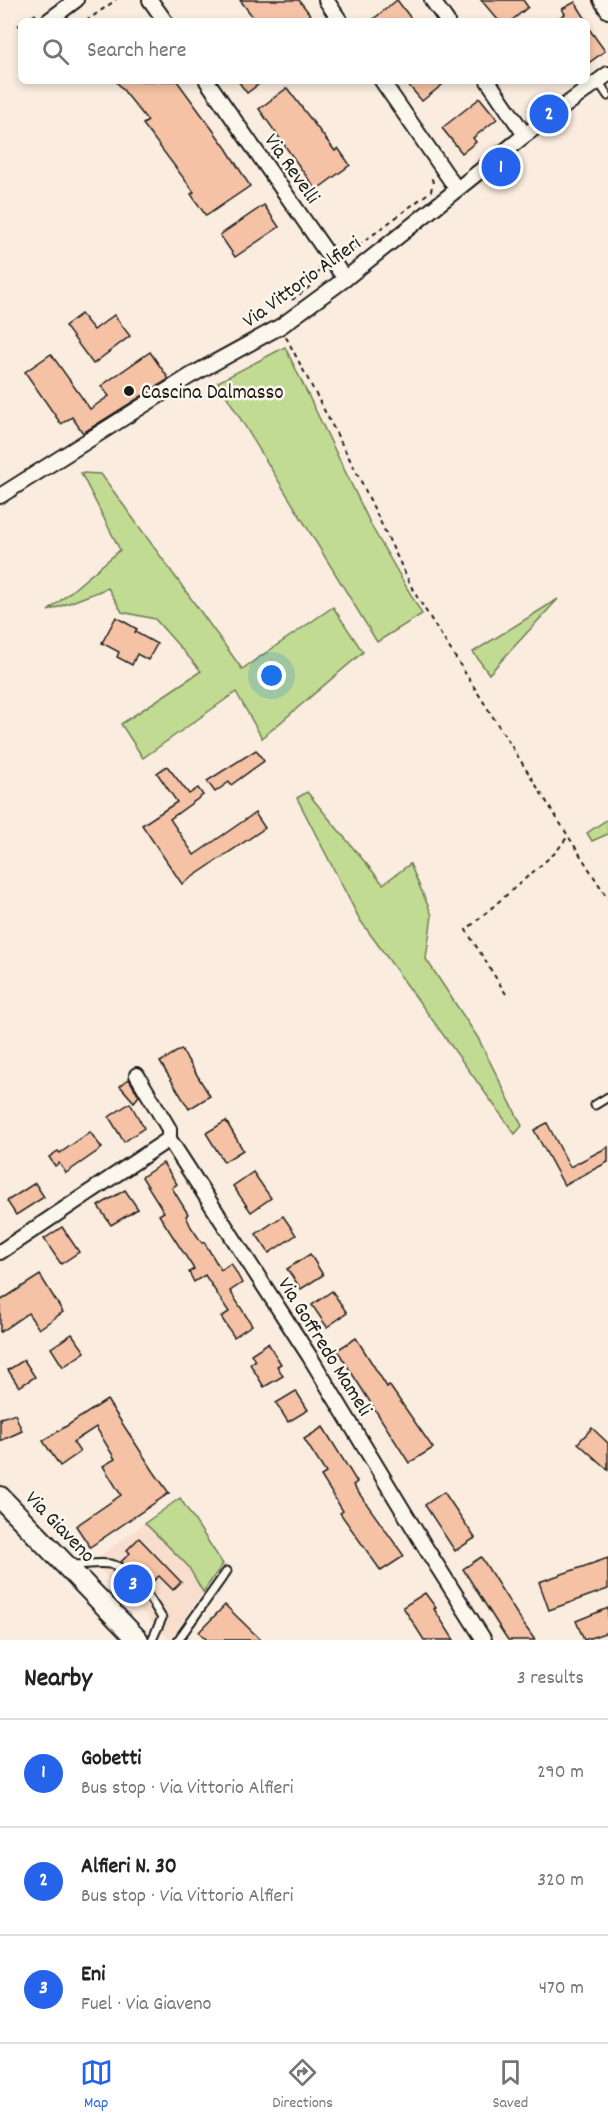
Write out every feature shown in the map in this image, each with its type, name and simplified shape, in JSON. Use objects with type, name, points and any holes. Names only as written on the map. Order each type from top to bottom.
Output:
[{"type":"main road","name":"Via Giaveno","points":[[0,1497],[138,1640]]},
{"type":"street","points":[[52,18],[76,0]]},
{"type":"street","points":[[150,0],[163,18]]},
{"type":"street","points":[[326,0],[338,18]]},
{"type":"street","points":[[432,0],[445,18]]},
{"type":"street","points":[[601,0],[608,10]]},
{"type":"street","name":"Via Vittorio Alfieri","points":[[0,496],[190,376],[281,326],[345,279],[456,188],[603,77]]},
{"type":"street","name":"Via Revelli","points":[[209,84],[345,279]]},
{"type":"street","points":[[384,84],[456,188]]},
{"type":"street","points":[[490,84],[525,135]]},
{"type":"street","name":"Via Goffredo Mameli","points":[[137,1075],[169,1129],[169,1139],[310,1357],[484,1640]]},
{"type":"street","points":[[0,1252],[169,1139]]},
{"type":"lane","points":[[603,77],[608,96]]},
{"type":"lane","points":[[595,1105],[608,1097]]},
{"type":"lane","points":[[67,1566],[111,1564],[126,1571],[147,1593],[162,1618],[152,1640]]},
{"type":"lane","points":[[178,1640],[227,1570]]},
{"type":"path","points":[[90,18],[116,0]]},
{"type":"path","points":[[337,251],[350,252],[431,191],[433,182],[429,171]]},
{"type":"path","points":[[289,302],[315,282],[319,275],[319,266]]},
{"type":"path","points":[[281,326],[358,475],[414,592],[608,899]]},
{"type":"path","points":[[506,994],[466,930],[556,852],[568,836]]},
{"type":"shaded area","points":[[145,1523],[188,1566],[203,1592],[170,1640],[92,1562]]},
{"type":"green space","points":[[285,347],[373,529],[422,614],[377,642],[218,382]]},
{"type":"green space","points":[[81,473],[101,474],[242,669],[333,607],[363,652],[262,738],[236,692],[143,758],[121,724],[201,671],[155,619],[122,612],[108,588],[48,611],[120,550]]},
{"type":"green space","points":[[558,599],[489,674],[473,652]]},
{"type":"green space","points":[[307,792],[383,884],[410,864],[432,915],[426,959],[478,1038],[522,1126],[515,1134],[360,920],[297,798]]},
{"type":"green space","points":[[608,819],[608,834],[592,841],[587,833]]},
{"type":"green space","points":[[180,1498],[223,1564],[203,1592],[188,1566],[145,1523]]},
{"type":"building","points":[[240,0],[299,0],[313,18],[254,18]]},
{"type":"building","points":[[397,0],[411,18],[375,18]]},
{"type":"building","points":[[481,0],[523,0],[528,7],[515,18],[496,18]]},
{"type":"building","points":[[575,2],[585,18],[559,18],[565,14],[562,9]]},
{"type":"building","points":[[590,30],[605,51],[590,62]]},
{"type":"building","points":[[118,84],[179,84],[226,148],[250,186],[206,216],[191,194],[194,192],[143,124],[148,121]]},
{"type":"building","points":[[240,84],[259,84],[247,93]]},
{"type":"building","points":[[408,84],[443,84],[422,101]]},
{"type":"building","points":[[287,88],[335,151],[338,148],[350,165],[316,190],[259,109]]},
{"type":"building","points":[[480,98],[497,119],[473,138],[476,142],[462,153],[442,128]]},
{"type":"building","points":[[264,205],[279,227],[235,257],[220,235]]},
{"type":"building","points":[[81,314],[94,330],[114,315],[130,336],[93,364],[65,326]]},
{"type":"building","name":"Cascina Dalmasso","points":[[150,352],[169,379],[83,433],[72,417],[61,424],[25,372],[51,354],[90,409],[109,396],[101,386]]},
{"type":"building","points":[[116,617],[137,629],[135,632],[157,644],[148,660],[137,654],[132,665],[117,657],[119,652],[102,643]]},
{"type":"building","points":[[256,750],[264,761],[231,785],[229,782],[215,792],[207,781]]},
{"type":"building","points":[[167,766],[189,794],[198,788],[203,795],[170,819],[194,855],[255,813],[265,828],[182,884],[142,825],[177,802],[157,773]]},
{"type":"building","points":[[181,1049],[210,1096],[189,1109],[160,1062]]},
{"type":"building","points":[[129,1079],[139,1096],[134,1102],[120,1086]]},
{"type":"building","points":[[130,1103],[144,1128],[124,1142],[109,1117]]},
{"type":"building","points":[[226,1121],[243,1150],[224,1162],[206,1133]]},
{"type":"building","points":[[547,1123],[570,1167],[608,1147],[608,1162],[564,1185],[534,1130]]},
{"type":"building","points":[[90,1132],[102,1148],[66,1173],[59,1163],[55,1166],[49,1157],[58,1151],[60,1153]]},
{"type":"building","points":[[163,1163],[177,1184],[172,1188],[188,1214],[186,1216],[191,1227],[202,1243],[204,1242],[221,1270],[231,1263],[242,1283],[230,1291],[252,1325],[234,1337],[221,1317],[229,1312],[205,1275],[194,1282],[189,1272],[194,1269],[159,1215],[164,1212],[142,1177]]},
{"type":"building","points":[[253,1172],[271,1198],[251,1212],[233,1186]]},
{"type":"building","points":[[35,1183],[44,1197],[16,1215],[7,1201]]},
{"type":"building","points":[[125,1190],[138,1209],[111,1225],[98,1206]]},
{"type":"building","points":[[283,1216],[296,1235],[269,1253],[256,1234]]},
{"type":"building","points":[[62,1227],[79,1252],[61,1264],[44,1239]]},
{"type":"building","points":[[310,1254],[323,1275],[301,1289],[287,1269]]},
{"type":"building","points":[[40,1275],[63,1312],[39,1329],[28,1313],[0,1332],[0,1301]]},
{"type":"building","points":[[332,1291],[347,1313],[327,1327],[312,1305]]},
{"type":"building","points":[[72,1334],[85,1352],[63,1367],[51,1348]]},
{"type":"building","points":[[356,1338],[387,1387],[389,1385],[433,1448],[409,1463],[337,1350]]},
{"type":"building","points":[[268,1343],[281,1364],[277,1366],[283,1376],[264,1387],[250,1364],[255,1361],[251,1354]]},
{"type":"building","points":[[24,1360],[35,1377],[19,1387],[8,1370]]},
{"type":"building","points":[[296,1391],[308,1410],[288,1422],[276,1403]]},
{"type":"building","points":[[107,1400],[169,1493],[90,1547],[76,1526],[121,1495],[103,1466],[115,1459],[96,1427],[73,1442],[80,1452],[60,1466],[43,1441]]},
{"type":"building","points":[[15,1414],[22,1431],[0,1441],[0,1418]]},
{"type":"building","points":[[323,1427],[357,1482],[353,1485],[404,1556],[381,1571],[340,1513],[343,1511],[321,1476],[326,1473],[304,1439]]},
{"type":"building","points":[[592,1428],[608,1443],[608,1470],[578,1443]]},
{"type":"building","points":[[444,1492],[475,1538],[455,1551],[425,1505]]},
{"type":"building","points":[[139,1538],[181,1582],[173,1590],[159,1576],[148,1586],[121,1562],[130,1553],[127,1550]]},
{"type":"building","points":[[481,1557],[535,1640],[508,1640],[504,1634],[463,1569]]},
{"type":"building","points":[[608,1558],[608,1589],[549,1610],[539,1582]]},
{"type":"building","points":[[112,1571],[123,1576],[140,1594],[137,1597]]},
{"type":"building","points":[[425,1593],[454,1640],[424,1640],[403,1607]]},
{"type":"building","points":[[225,1605],[261,1640],[207,1640],[199,1632]]},
{"type":"building","points":[[608,1608],[608,1632],[584,1640],[576,1621]]},
{"type":"place","name":"Alfieri N. 30","points":[[549,114]]},
{"type":"place","name":"Gobetti","points":[[501,167]]},
{"type":"place","name":"Cascina Dalmasso","points":[[129,391]]},
{"type":"place","name":"Eni","points":[[133,1584]]}]
